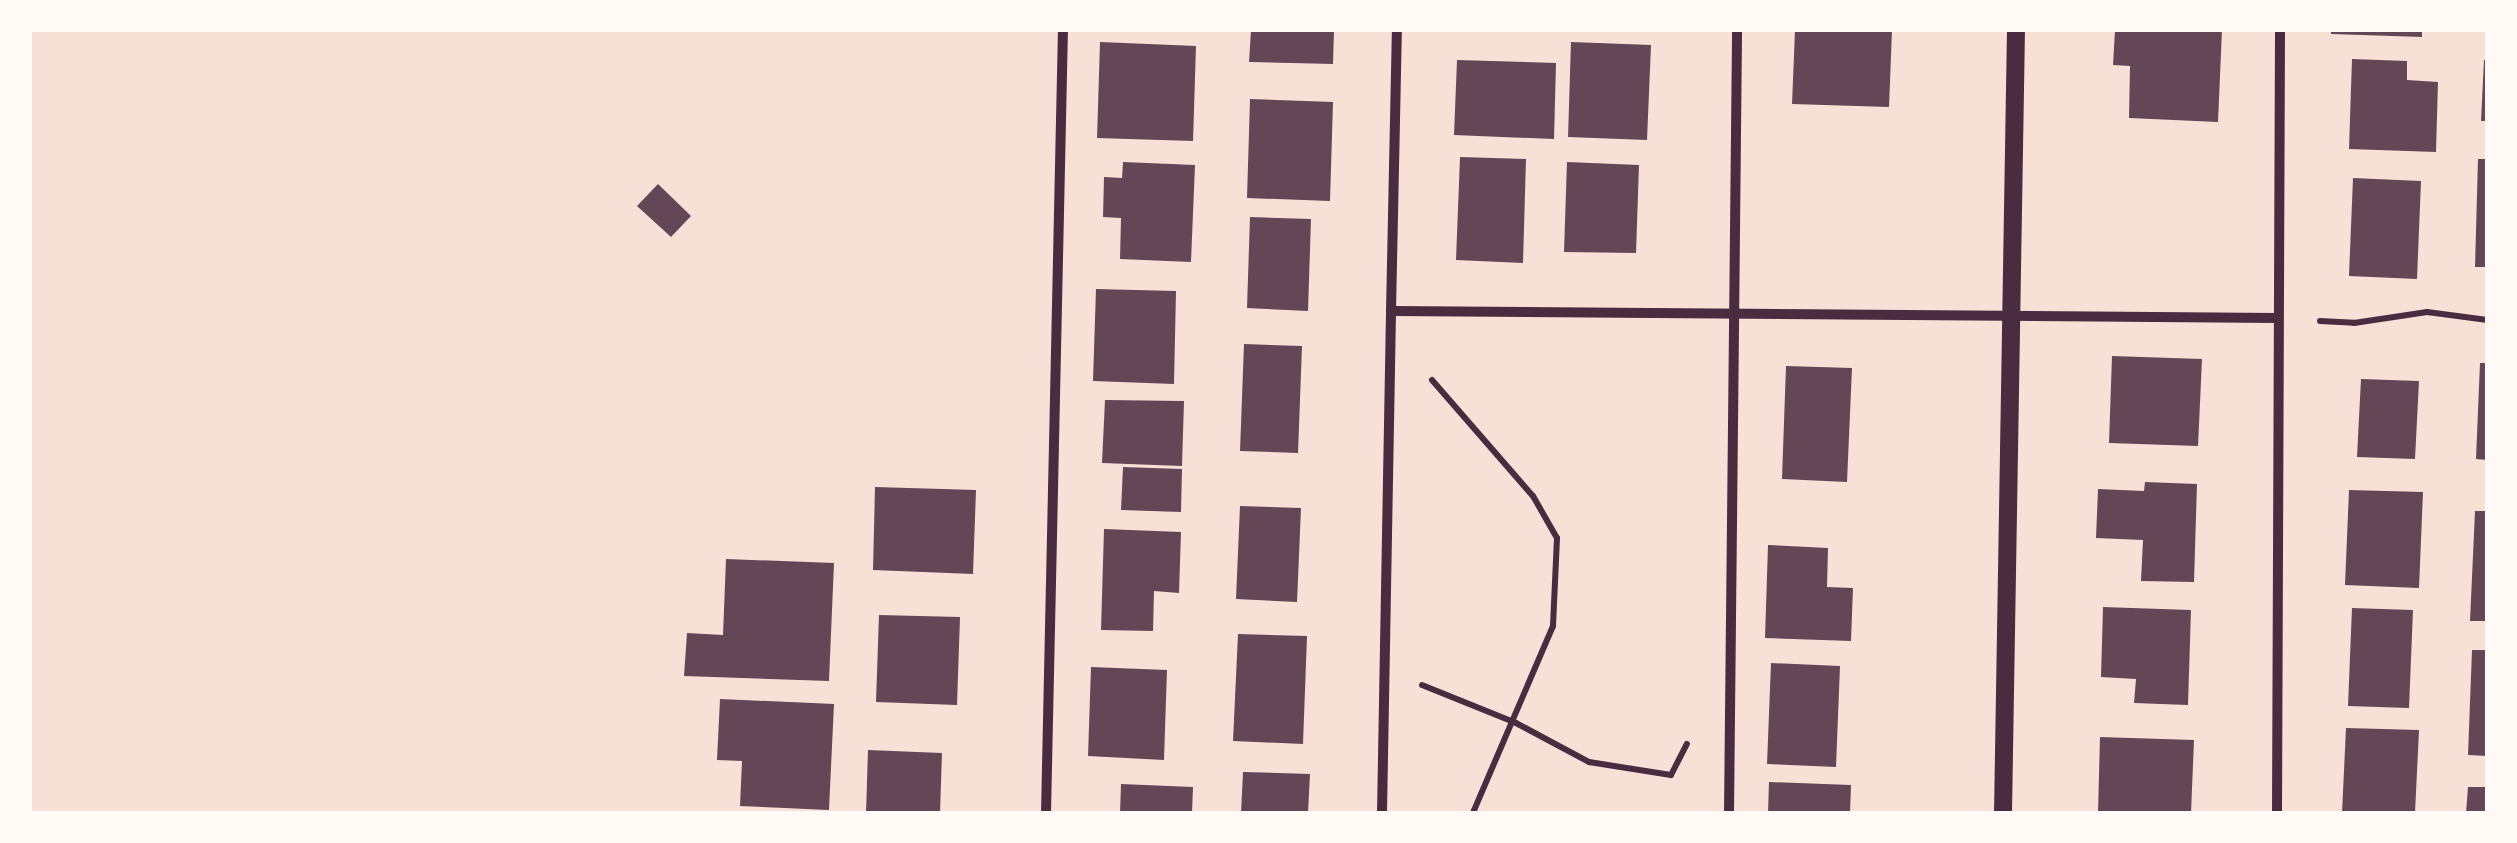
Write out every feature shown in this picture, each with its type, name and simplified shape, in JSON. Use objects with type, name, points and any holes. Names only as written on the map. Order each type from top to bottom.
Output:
[{"type":"street","points":[[1046,813],[1063,30]]},
{"type":"street","points":[[1382,813],[1397,30]]},
{"type":"street","points":[[1729,813],[1736,30]]},
{"type":"street","points":[[2003,813],[2016,30]]},
{"type":"street","points":[[2277,813],[2280,30]]},
{"type":"street","points":[[1391,311],[2277,318]]},
{"type":"path","points":[[2277,318],[2354,323],[2427,312],[2487,320]]},
{"type":"path","points":[[1431,379],[1533,496],[1556,538],[1553,626],[1509,720],[1473,813]]},
{"type":"path","points":[[1384,674],[1509,720],[1567,756],[1671,775],[1692,735],[1730,694]]},
{"type":"building","points":[[1251,30],[1334,30],[1333,64],[1249,62]]},
{"type":"building","points":[[1795,30],[1892,30],[1889,107],[1792,104]]},
{"type":"building","points":[[2115,30],[2222,30],[2218,122],[2129,118],[2130,66],[2113,65]]},
{"type":"building","points":[[2331,30],[2422,30],[2422,37],[2331,34]]},
{"type":"building","points":[[1100,42],[1196,46],[1193,141],[1097,138]]},
{"type":"building","points":[[1571,42],[1651,45],[1647,140],[1568,137]]},
{"type":"building","points":[[2352,59],[2407,61],[2407,80],[2438,82],[2436,152],[2349,149]]},
{"type":"building","points":[[1457,60],[1556,63],[1554,139],[1454,135]]},
{"type":"building","points":[[2484,60],[2487,121],[2481,121]]},
{"type":"building","points":[[1250,99],[1333,102],[1330,201],[1247,198]]},
{"type":"building","points":[[1460,157],[1526,159],[1523,263],[1456,260]]},
{"type":"building","points":[[2478,159],[2487,159],[2487,267],[2475,267]]},
{"type":"building","points":[[1123,162],[1195,165],[1191,262],[1120,259],[1121,218],[1103,217],[1104,177],[1122,178]]},
{"type":"building","points":[[1567,162],[1639,165],[1636,253],[1564,252]]},
{"type":"building","points":[[2353,178],[2421,181],[2417,279],[2349,276]]},
{"type":"building","points":[[658,184],[691,216],[671,237],[637,206]]},
{"type":"building","points":[[1250,217],[1311,219],[1308,311],[1247,308]]},
{"type":"building","points":[[1096,289],[1176,291],[1174,384],[1093,381]]},
{"type":"building","points":[[1244,344],[1302,346],[1298,453],[1240,451]]},
{"type":"building","points":[[2112,356],[2202,359],[2198,446],[2109,443]]},
{"type":"building","points":[[2480,363],[2487,363],[2487,460],[2476,459]]},
{"type":"building","points":[[1786,366],[1852,368],[1847,482],[1782,479]]},
{"type":"building","points":[[2361,379],[2419,381],[2415,459],[2357,457]]},
{"type":"building","points":[[1105,400],[1184,401],[1182,466],[1102,463]]},
{"type":"building","points":[[1123,467],[1182,469],[1181,512],[1121,510]]},
{"type":"building","points":[[2145,482],[2197,484],[2194,582],[2141,581],[2143,540],[2096,538],[2098,489],[2144,491]]},
{"type":"building","points":[[875,487],[976,490],[973,574],[873,570]]},
{"type":"building","points":[[2349,490],[2423,492],[2419,588],[2345,585]]},
{"type":"building","points":[[1240,506],[1301,508],[1297,602],[1236,599]]},
{"type":"building","points":[[2475,511],[2487,511],[2487,621],[2470,621]]},
{"type":"building","points":[[1104,529],[1181,532],[1179,593],[1154,591],[1153,631],[1101,630]]},
{"type":"building","points":[[1768,545],[1828,548],[1827,587],[1853,588],[1851,641],[1765,638]]},
{"type":"building","points":[[726,559],[834,563],[829,681],[684,676],[687,633],[723,635]]},
{"type":"building","points":[[2103,607],[2191,610],[2188,705],[2134,703],[2136,679],[2101,677]]},
{"type":"building","points":[[2352,608],[2413,610],[2409,708],[2348,706]]},
{"type":"building","points":[[879,615],[960,617],[957,705],[876,702]]},
{"type":"building","points":[[1238,634],[1307,636],[1303,744],[1233,741]]},
{"type":"building","points":[[2472,650],[2487,650],[2487,756],[2468,755]]},
{"type":"building","points":[[1771,663],[1840,666],[1836,767],[1767,764]]},
{"type":"building","points":[[1091,667],[1167,670],[1164,760],[1088,756]]},
{"type":"building","points":[[720,699],[834,704],[829,810],[740,806],[742,761],[717,760]]},
{"type":"building","points":[[2346,728],[2419,730],[2415,813],[2342,813]]},
{"type":"building","points":[[2100,737],[2194,740],[2191,813],[2098,813]]},
{"type":"building","points":[[868,750],[942,753],[940,813],[866,813]]},
{"type":"building","points":[[1243,772],[1310,774],[1308,813],[1241,813]]},
{"type":"building","points":[[1769,782],[1851,785],[1850,813],[1768,813]]},
{"type":"building","points":[[1121,784],[1193,787],[1192,813],[1120,813]]},
{"type":"building","points":[[2468,787],[2487,787],[2487,813],[2466,813]]}]
